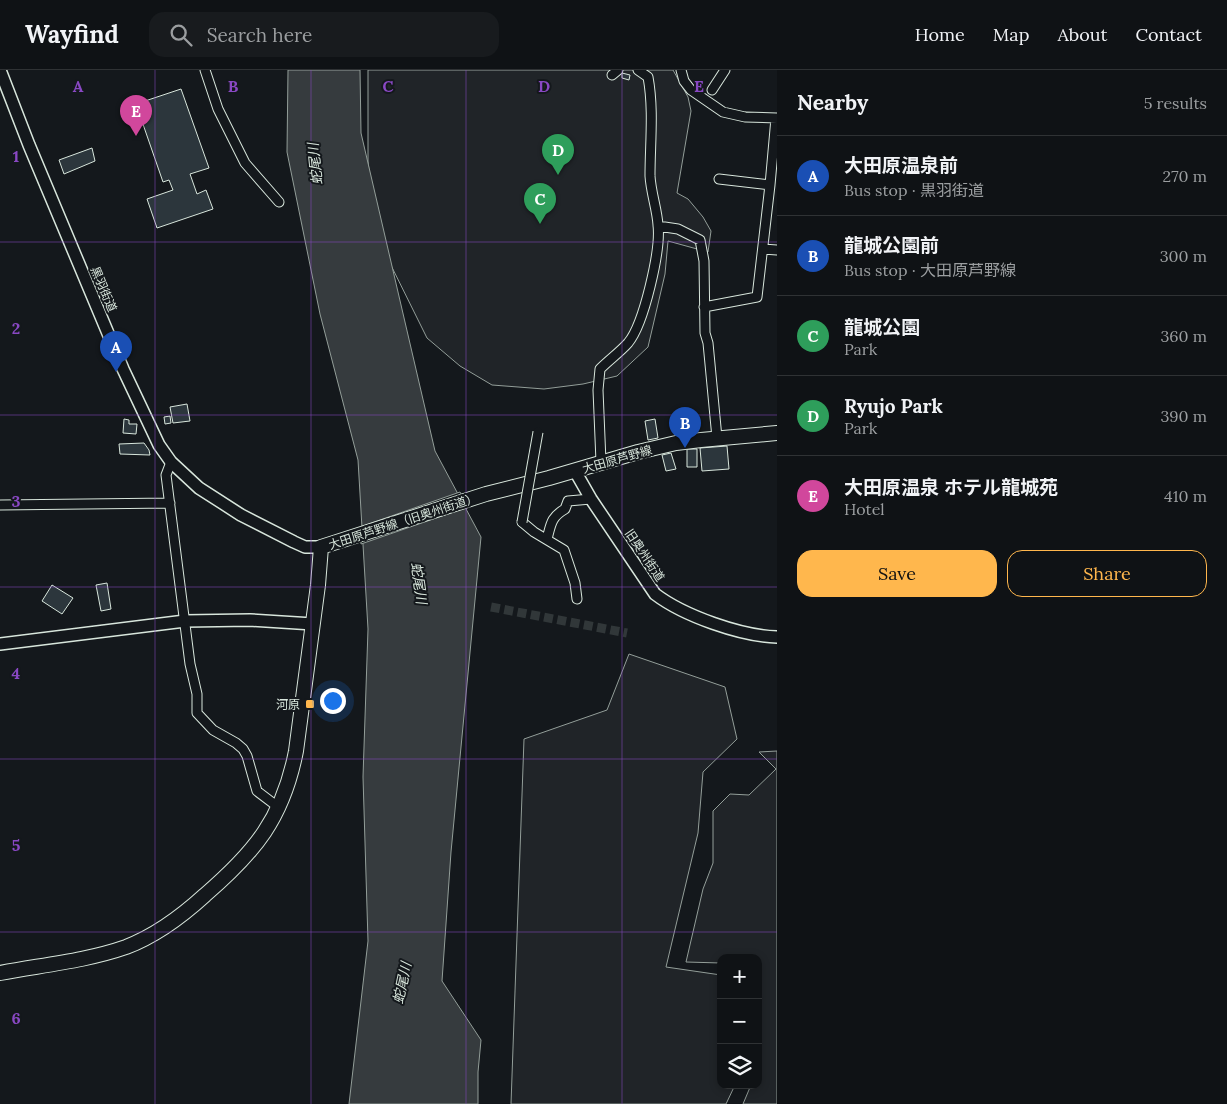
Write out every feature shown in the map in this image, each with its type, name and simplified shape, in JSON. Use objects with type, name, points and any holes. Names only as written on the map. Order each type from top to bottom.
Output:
[{"type":"main road","name":"大田原芦野線","points":[[575,471],[601,462],[676,443],[777,433]]},
{"type":"main road","name":"大田原芦野線（旧奥州街道）","points":[[0,973],[89,957],[126,947],[144,939],[189,909],[242,862],[256,845],[278,807],[291,776],[296,752],[313,624],[321,547],[486,494],[575,471]]},
{"type":"street","points":[[205,70],[218,109],[245,162],[279,202]]},
{"type":"street","points":[[601,462],[598,390],[600,369],[629,342],[640,320],[651,282],[658,226],[650,176],[652,98],[648,77],[638,70]]},
{"type":"street","points":[[681,70],[684,80],[691,90],[723,112],[745,117],[776,118],[757,297],[704,307]]},
{"type":"street","points":[[712,90],[725,70]]},
{"type":"street","name":"黒羽街道","points":[[1,71],[29,145],[123,369],[159,445],[170,462],[198,488],[241,515],[306,547],[321,547]]},
{"type":"street","points":[[719,179],[770,185]]},
{"type":"street","points":[[658,226],[678,229],[700,240],[704,261],[705,333],[708,343],[717,438]]},
{"type":"street","points":[[763,250],[777,250]]},
{"type":"street","points":[[538,432],[522,522],[526,527],[564,550],[575,582],[577,599]]},
{"type":"street","points":[[170,462],[166,474],[190,664],[197,694],[196,713],[213,730],[243,749],[247,756],[257,791],[278,807]]},
{"type":"street","name":"旧奥州街道","points":[[575,471],[591,499],[655,594],[668,604],[729,628],[777,637]]},
{"type":"street","points":[[547,539],[556,514],[565,509],[568,501],[591,499]]},
{"type":"street","points":[[0,505],[170,503]]},
{"type":"street","points":[[0,644],[185,621],[250,620],[313,624]]},
{"type":"shaded area","points":[[368,70],[673,70],[688,97],[691,111],[677,193],[688,199],[703,217],[711,231],[708,252],[668,241],[665,274],[648,347],[617,376],[583,384],[544,389],[492,385],[460,366],[427,338],[375,233],[368,161]]},
{"type":"shaded area","points":[[629,654],[725,687],[737,739],[703,772],[698,833],[666,967],[717,974],[717,1089],[733,1089],[726,1104],[511,1104],[524,739],[607,710]]},
{"type":"shaded area","points":[[777,751],[777,1104],[743,1104],[749,1089],[762,1089],[762,954],[717,954],[717,963],[686,962],[703,889],[713,863],[713,811],[730,794],[749,795],[776,769],[759,752]]},
{"type":"water","name":"蛇尾川","points":[[288,70],[360,70],[361,133],[435,451],[481,537],[451,852],[442,981],[481,1040],[478,1104],[349,1104],[368,941],[363,777],[368,629],[358,460],[320,314],[287,152]]},
{"type":"pier","points":[[460,492],[468,507],[361,544],[360,527]]},
{"type":"building","points":[[622,73],[630,75],[629,80],[622,78]]},
{"type":"building","points":[[181,89],[209,168],[190,174],[197,194],[206,190],[213,209],[157,228],[147,199],[173,190],[169,180],[163,182],[136,104]]},
{"type":"building","points":[[92,148],[95,161],[64,174],[59,160]]},
{"type":"building","points":[[187,404],[190,421],[173,423],[170,407]]},
{"type":"building","points":[[170,416],[171,423],[165,424],[164,417]]},
{"type":"building","points":[[124,419],[129,420],[129,424],[137,424],[136,434],[123,433]]},
{"type":"building","points":[[655,419],[658,438],[648,440],[645,421]]},
{"type":"building","points":[[144,443],[150,455],[120,454],[119,444]]},
{"type":"building","points":[[727,446],[729,469],[702,471],[700,448]]},
{"type":"building","points":[[687,449],[697,449],[697,467],[687,467]]},
{"type":"building","points":[[671,453],[676,469],[666,471],[662,455]]},
{"type":"building","points":[[107,583],[111,609],[101,611],[96,585]]},
{"type":"building","points":[[52,585],[73,598],[62,614],[42,601]]},
{"type":"tunnel","points":[[491,607],[627,633]]},
{"type":"place","name":"大田原温泉 ホテル龍城苑","points":[[136,136]]},
{"type":"place","name":"Ryujo Park","points":[[558,175]]},
{"type":"place","name":"龍城公園","points":[[540,224]]},
{"type":"place","name":"大田原温泉前","points":[[116,372]]},
{"type":"place","name":"龍城公園前","points":[[685,448]]},
{"type":"place","name":"河原","points":[[310,704]]}]
